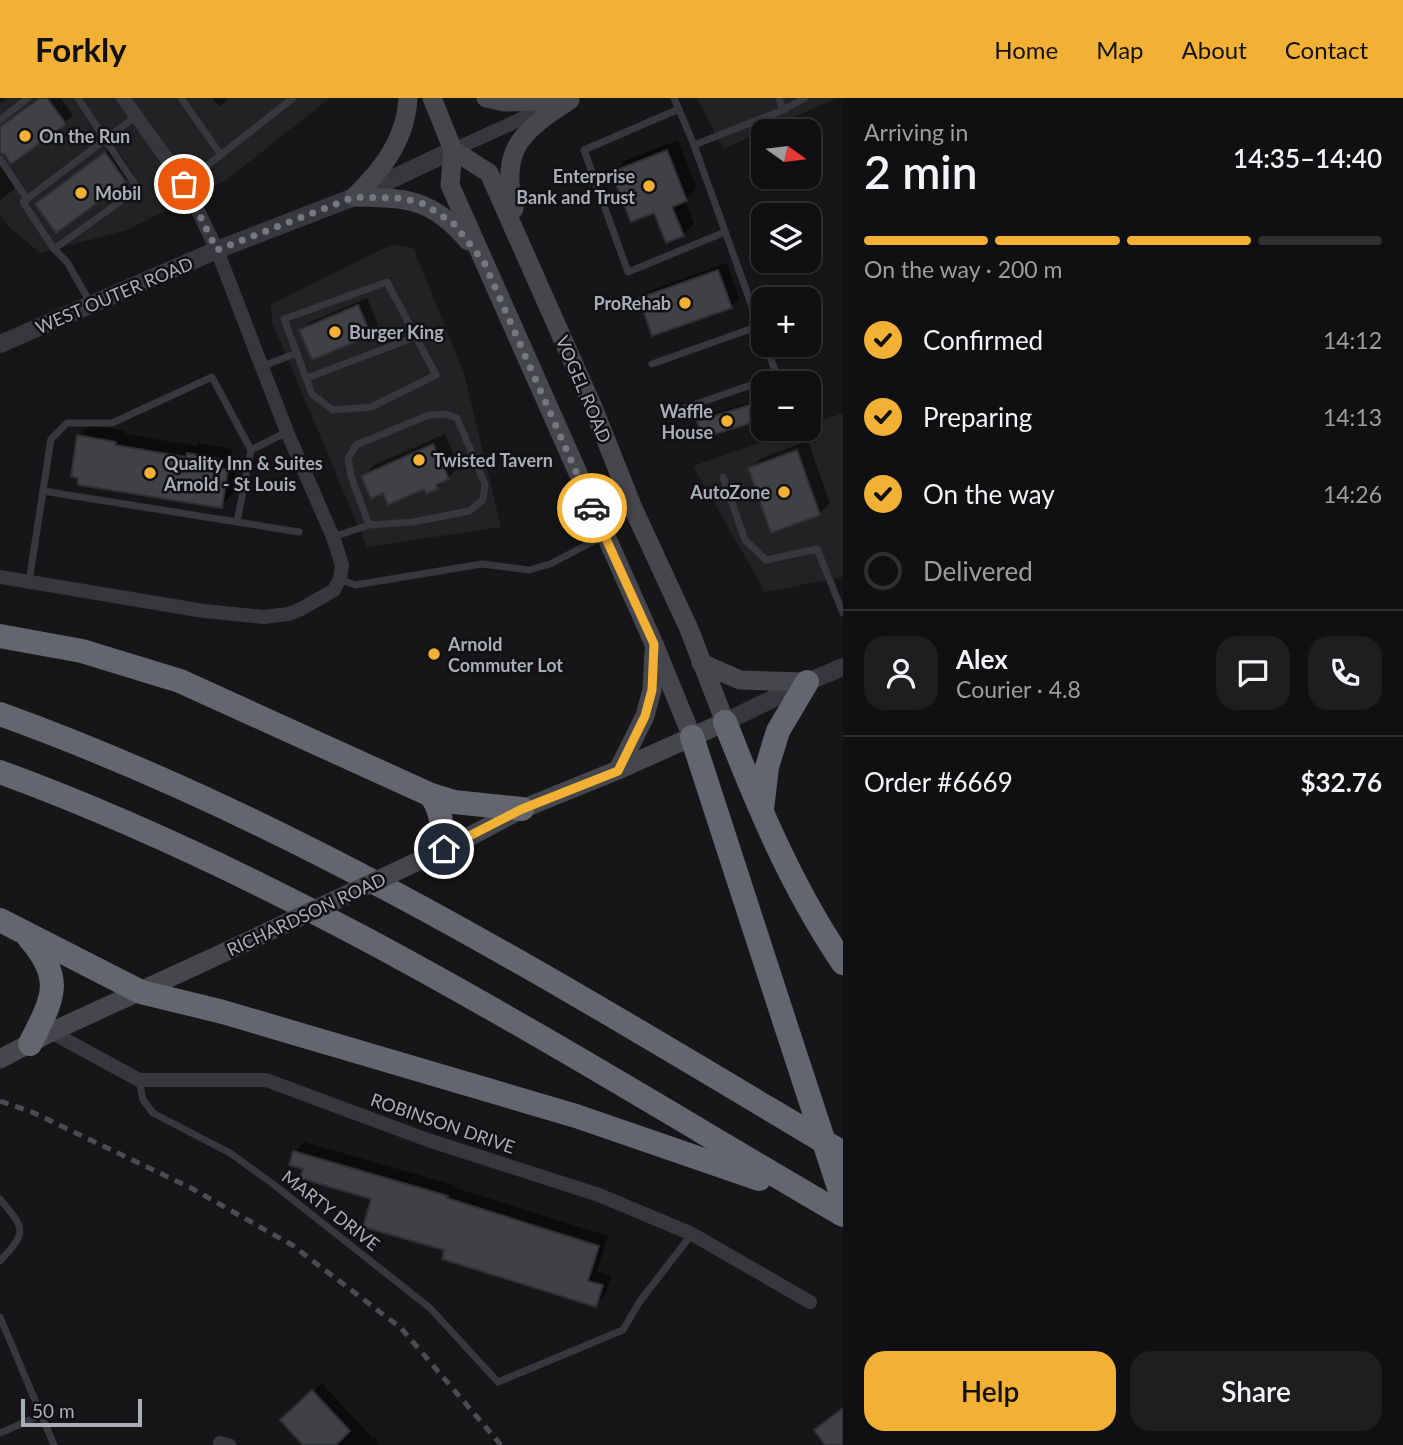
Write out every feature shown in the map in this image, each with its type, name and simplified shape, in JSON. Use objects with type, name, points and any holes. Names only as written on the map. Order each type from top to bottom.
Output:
[{"type":"highway","points":[[0,636],[82,651],[180,681],[431,795],[454,802],[522,809]]},
{"type":"highway","points":[[761,813],[767,767],[778,731],[807,682]]},
{"type":"highway","points":[[0,715],[117,759],[198,794],[341,863],[505,955],[843,1153]]},
{"type":"highway","points":[[725,722],[761,813],[800,893],[843,963]]},
{"type":"highway","points":[[692,737],[843,1200]]},
{"type":"highway","points":[[0,772],[119,819],[322,915],[431,975],[843,1215]]},
{"type":"highway","points":[[430,856],[450,837],[431,795]]},
{"type":"highway","points":[[0,920],[141,992],[247,1019],[576,1115],[810,1196]]},
{"type":"highway","points":[[15,1051],[49,1006],[52,986],[50,969],[44,955],[26,934]]},
{"type":"main road","points":[[354,197],[383,165],[394,148],[403,130],[408,98]]},
{"type":"main road","points":[[432,98],[453,150],[450,185],[654,644],[692,737]]},
{"type":"main road","points":[[486,98],[504,102],[573,99]]},
{"type":"main road","points":[[522,247],[509,186],[514,150],[534,125],[573,99]]},
{"type":"main road","name":"VOGEL ROAD","points":[[453,150],[489,173],[592,405],[633,508],[689,629],[725,722]]},
{"type":"main road","points":[[354,197],[402,198],[424,204],[453,223],[484,262]]},
{"type":"main road","points":[[618,771],[645,716],[652,690],[654,644]]},
{"type":"main road","points":[[701,663],[740,680],[807,682]]},
{"type":"main road","points":[[450,837],[618,771],[725,722]]},
{"type":"main road","name":"RICHARDSON ROAD","points":[[15,1051],[430,856]]},
{"type":"street","points":[[0,577],[204,611],[275,617],[289,614],[334,590],[340,579],[342,565],[333,537],[287,432],[217,250],[184,184],[123,98]]},
{"type":"street","name":"WEST OUTER ROAD","points":[[0,344],[217,250],[354,197],[547,107],[573,99]]},
{"type":"street","points":[[725,722],[843,667]]},
{"type":"street","name":"ROBINSON DRIVE","points":[[51,1032],[139,1080],[266,1080],[428,1140],[599,1195],[692,1234],[810,1302]]},
{"type":"lane","points":[[0,120],[28,98]]},
{"type":"lane","points":[[54,249],[138,189],[107,138],[78,98]]},
{"type":"lane","points":[[181,98],[221,155]]},
{"type":"lane","points":[[184,184],[293,98]]},
{"type":"lane","points":[[674,98],[694,145],[751,304]]},
{"type":"lane","points":[[779,98],[783,110]]},
{"type":"lane","points":[[694,145],[783,110],[805,98]]},
{"type":"lane","points":[[679,109],[584,150],[628,272],[725,232]]},
{"type":"lane","points":[[92,305],[67,261],[54,249],[23,202],[136,116]]},
{"type":"lane","points":[[0,159],[27,199]]},
{"type":"lane","points":[[387,282],[415,337],[436,375],[371,407],[333,410],[312,394],[284,319],[387,282]]},
{"type":"lane","points":[[652,364],[751,329]]},
{"type":"lane","points":[[307,378],[415,337]]},
{"type":"lane","points":[[263,366],[297,354]]},
{"type":"lane","points":[[676,411],[777,376],[770,357]]},
{"type":"lane","points":[[29,582],[51,439],[67,424],[111,423],[212,377],[251,450],[237,522]]},
{"type":"lane","points":[[333,537],[369,525],[413,522],[469,511],[483,500],[485,484],[457,418],[446,414],[429,415],[356,445],[348,458],[351,476],[369,525]]},
{"type":"lane","points":[[251,450],[287,432]]},
{"type":"lane","points":[[723,477],[745,540],[766,560],[817,549],[843,613]]},
{"type":"lane","points":[[43,491],[299,532]]},
{"type":"lane","points":[[340,579],[355,584],[482,565],[529,570],[550,564],[604,536]]},
{"type":"lane","name":"MARTY DRIVE","points":[[139,1080],[143,1100],[153,1113],[230,1153],[273,1184],[430,1308],[498,1382],[623,1330],[640,1301],[692,1234]]},
{"type":"lane","points":[[0,1199],[15,1217],[21,1231],[20,1237],[0,1261]]},
{"type":"lane","points":[[0,1317],[54,1445]]},
{"type":"lane","points":[[1,1432],[41,1415]]},
{"type":"shaded area","points":[[7,98],[330,98],[228,179],[127,230],[40,253],[10,228],[0,214],[0,103]]},
{"type":"shaded area","points":[[697,98],[837,98],[790,119],[751,119],[751,136],[723,149]]},
{"type":"shaded area","points":[[393,244],[413,248],[464,373],[501,527],[367,547],[272,322],[271,304]]},
{"type":"shaded area","points":[[843,413],[843,577],[765,592],[693,466],[764,441],[821,441],[821,421]]},
{"type":"building","name":"On the Run","points":[[40,98],[47,98],[66,124],[11,164],[5,155],[0,153],[0,127]]},
{"type":"building","name":"Enterprise Bank and Trust","points":[[667,150],[687,201],[672,207],[684,236],[666,243],[654,213],[631,222],[611,172]]},
{"type":"building","name":"Mobil","points":[[105,152],[126,182],[56,233],[35,204]]},
{"type":"building","name":"ProRehab","points":[[718,270],[732,308],[652,336],[639,298]]},
{"type":"building","name":"Burger King","points":[[358,305],[371,335],[312,360],[299,330]]},
{"type":"building","name":"Waffle House","points":[[751,405],[751,423],[702,438],[697,421]]},
{"type":"building","name":"Quality Inn & Suites Arnold - St Louis","points":[[77,435],[116,442],[115,445],[186,457],[187,453],[221,459],[220,468],[228,470],[222,508],[78,485],[78,478],[71,476]]},
{"type":"building","name":"Twisted Tavern","points":[[433,444],[449,479],[436,485],[438,489],[426,494],[424,489],[388,505],[383,493],[371,499],[361,476]]},
{"type":"building","name":"AutoZone","points":[[797,450],[820,515],[771,533],[748,468]]},
{"type":"building","points":[[293,1151],[448,1196],[447,1198],[599,1246],[588,1281],[603,1285],[596,1307],[442,1259],[444,1250],[363,1227],[371,1199],[300,1178],[303,1169],[289,1165]]},
{"type":"building","points":[[312,1390],[350,1431],[336,1445],[303,1445],[280,1420]]},
{"type":"building","points":[[843,1408],[843,1445],[825,1445],[814,1430]]},
{"type":"railway","points":[[0,1101],[32,1112],[191,1188],[292,1245],[401,1328],[501,1445]]},
{"type":"way so far","points":[[184,184],[217,250],[354,197],[402,198],[424,204],[453,223],[484,262],[592,508]]},
{"type":"place","name":"On the Run","points":[[25,136]]},
{"type":"place","name":"Enterprise Bank and Trust","points":[[649,186]]},
{"type":"place","name":"Mobil","points":[[81,193]]},
{"type":"place","name":"ProRehab","points":[[685,303]]},
{"type":"place","name":"Burger King","points":[[335,332]]},
{"type":"place","name":"Waffle House","points":[[727,421]]},
{"type":"place","name":"Twisted Tavern","points":[[419,460]]},
{"type":"place","name":"Quality Inn & Suites Arnold - St Louis","points":[[150,473]]},
{"type":"place","name":"AutoZone","points":[[784,492]]},
{"type":"place","name":"Arnold Commuter Lot","points":[[434,654]]},
{"type":"route","points":[[444,849],[522,809],[618,771],[645,716],[652,690],[654,644],[592,508]]}]
